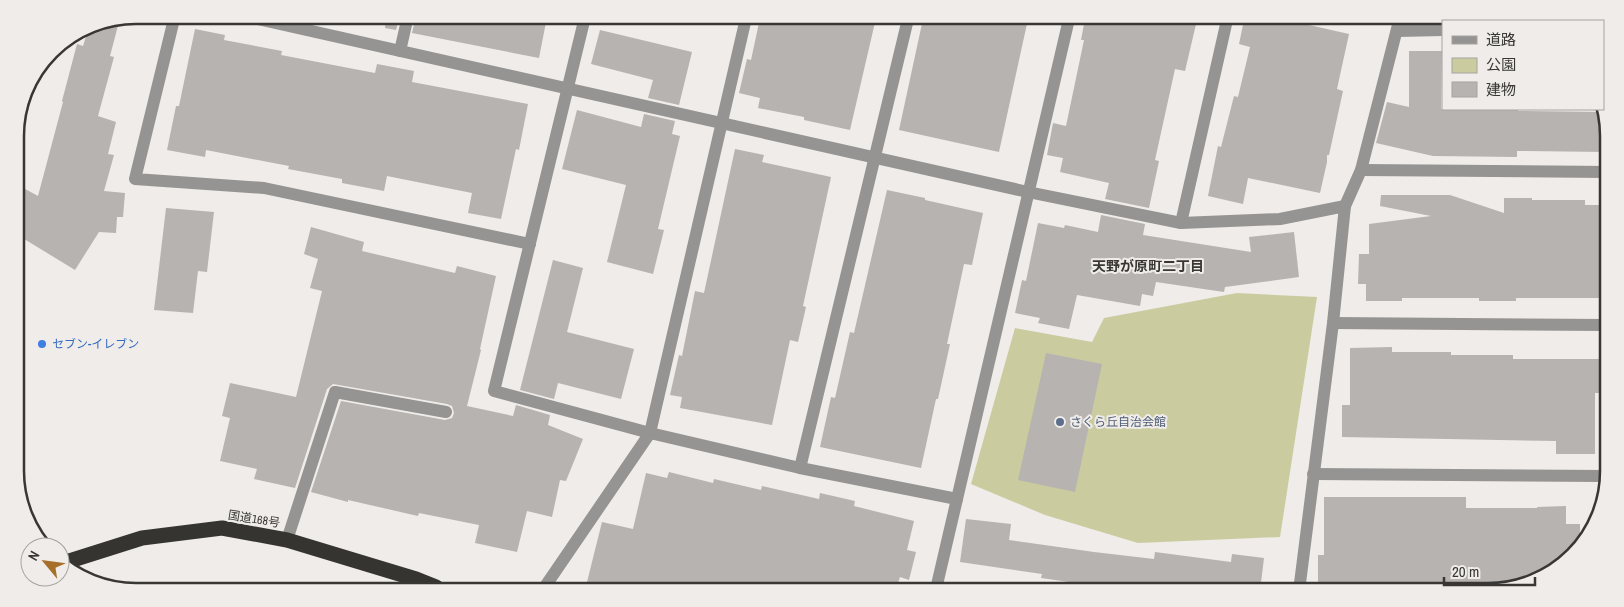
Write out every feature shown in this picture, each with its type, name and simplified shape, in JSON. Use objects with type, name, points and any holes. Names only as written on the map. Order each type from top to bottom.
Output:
[{"type":"highway","name":"国道168号","points":[[70,561],[142,538],[222,528],[288,540],[426,583]]},
{"type":"street","points":[[173,24],[135,179],[264,188],[530,244]]},
{"type":"street","points":[[277,24],[1028,192],[1181,223],[1280,219],[1345,206]]},
{"type":"street","points":[[400,51],[406,24]]},
{"type":"street","points":[[583,24],[494,391],[650,433],[800,468],[957,499]]},
{"type":"street","points":[[547,583],[650,433],[745,24]]},
{"type":"street","points":[[800,468],[907,24]]},
{"type":"street","points":[[937,583],[1068,24]]},
{"type":"street","points":[[1181,223],[1226,24]]},
{"type":"street","points":[[1300,583],[1333,323],[1345,206],[1360,170],[1398,26],[1442,30]]},
{"type":"street","points":[[1360,170],[1600,172]]},
{"type":"street","points":[[1333,323],[1600,325]]},
{"type":"street","points":[[288,540],[335,392],[446,412]]},
{"type":"street","points":[[1313,474],[1600,476]]},
{"type":"green space","points":[[1237,293],[1317,297],[1280,537],[1138,543],[1045,515],[971,484],[1015,328],[1092,342],[1104,318]]},
{"type":"building","points":[[385,24],[398,24],[396,30],[385,28]]},
{"type":"building","points":[[414,24],[546,24],[539,58],[412,33]]},
{"type":"building","points":[[759,24],[875,24],[850,130],[804,120],[804,117],[758,108],[760,98],[739,93],[747,59],[751,60]]},
{"type":"building","points":[[922,24],[1027,24],[999,152],[899,130]]},
{"type":"building","points":[[1084,24],[1196,24],[1185,71],[1175,69],[1155,160],[1159,161],[1149,208],[1105,199],[1109,183],[1060,172],[1063,158],[1047,155],[1053,123],[1066,126],[1084,40],[1081,40]]},
{"type":"building","points":[[1243,24],[1305,24],[1349,34],[1337,89],[1343,91],[1329,155],[1327,155],[1320,193],[1248,178],[1243,204],[1208,196],[1218,146],[1221,147],[1234,96],[1238,97],[1250,47],[1239,44]]},
{"type":"building","points":[[118,25],[110,56],[114,57],[98,116],[116,122],[108,154],[114,155],[104,191],[125,193],[123,217],[117,217],[116,233],[99,232],[75,270],[24,239],[24,188],[38,196],[77,44],[83,46],[87,35]]},
{"type":"building","points":[[195,29],[225,35],[224,40],[282,51],[281,55],[375,73],[377,64],[414,71],[412,82],[528,104],[519,150],[516,149],[501,219],[468,213],[472,193],[387,176],[384,191],[342,183],[342,179],[288,169],[289,166],[206,150],[205,157],[167,150],[176,106],[179,106]]},
{"type":"building","points":[[600,30],[692,52],[679,105],[648,98],[653,80],[591,64]]},
{"type":"building","points":[[1409,51],[1442,51],[1442,110],[1597,112],[1600,152],[1517,151],[1517,157],[1433,156],[1376,143],[1387,102],[1409,107]]},
{"type":"building","points":[[577,110],[641,127],[644,114],[675,121],[672,134],[680,136],[658,229],[664,230],[653,274],[607,262],[626,185],[562,169]]},
{"type":"building","points":[[735,149],[764,155],[762,162],[831,177],[803,306],[806,307],[798,342],[790,340],[772,425],[680,408],[682,397],[670,395],[679,355],[682,356],[695,291],[704,293]]},
{"type":"building","points":[[887,190],[983,213],[972,265],[964,264],[947,344],[950,344],[921,468],[820,447],[831,397],[835,398],[850,332],[854,333]]},
{"type":"building","points":[[1381,195],[1450,195],[1504,213],[1504,198],[1585,200],[1585,205],[1600,205],[1600,298],[1516,298],[1516,301],[1479,301],[1479,298],[1402,298],[1402,301],[1366,301],[1366,284],[1358,284],[1359,254],[1369,254],[1369,224],[1431,216],[1380,206]]},
{"type":"building","points":[[166,208],[214,212],[207,272],[198,271],[193,313],[154,310]]},
{"type":"building","points":[[1101,215],[1145,224],[1143,235],[1251,252],[1249,237],[1294,232],[1299,277],[1225,287],[1224,292],[1156,282],[1153,296],[1142,294],[1140,306],[1077,295],[1069,329],[1038,323],[1040,318],[1015,313],[1022,280],[1026,281],[1038,223],[1064,228],[1065,225],[1098,232]]},
{"type":"building","points":[[311,227],[364,242],[362,251],[455,273],[457,266],[496,276],[467,406],[513,416],[516,405],[550,415],[548,425],[583,439],[566,481],[560,480],[552,517],[527,511],[517,552],[475,543],[479,525],[419,513],[418,516],[348,500],[348,502],[311,492],[341,401],[445,420],[452,418],[454,413],[452,406],[447,404],[333,384],[327,389],[295,488],[254,479],[257,469],[220,461],[230,418],[222,416],[230,383],[296,397],[322,291],[310,288],[318,259],[304,254]]},
{"type":"building","points":[[553,260],[583,268],[567,332],[634,349],[621,399],[558,383],[554,399],[520,390]]},
{"type":"building","points":[[1392,347],[1392,352],[1451,352],[1451,355],[1513,355],[1513,359],[1600,359],[1600,393],[1595,393],[1595,454],[1556,454],[1556,441],[1342,437],[1342,405],[1350,405],[1350,348]]},
{"type":"building","name":"さくら丘自治会館","points":[[1046,353],[1102,364],[1075,492],[1018,480]]},
{"type":"building","points":[[669,472],[713,483],[714,479],[761,490],[762,486],[819,499],[820,493],[855,501],[854,506],[914,521],[907,550],[916,552],[909,580],[900,577],[898,583],[587,582],[602,522],[633,529],[646,473],[667,478]]},
{"type":"building","points":[[1324,497],[1466,497],[1466,508],[1566,506],[1566,524],[1580,524],[1580,535],[1556,560],[1531,575],[1496,583],[1318,583],[1318,555],[1324,555]]},
{"type":"building","points":[[966,519],[1011,524],[1009,540],[1094,552],[1154,559],[1155,552],[1231,562],[1232,554],[1264,558],[1261,583],[1076,583],[1041,578],[1042,574],[960,562]]},
{"type":"place","name":"セブン-イレブン","points":[[42,344]]},
{"type":"place","name":"さくら丘自治会館","points":[[1060,422]]},
{"type":"district","name":"天野が原町二丁目","points":[[1148,266]]}]
